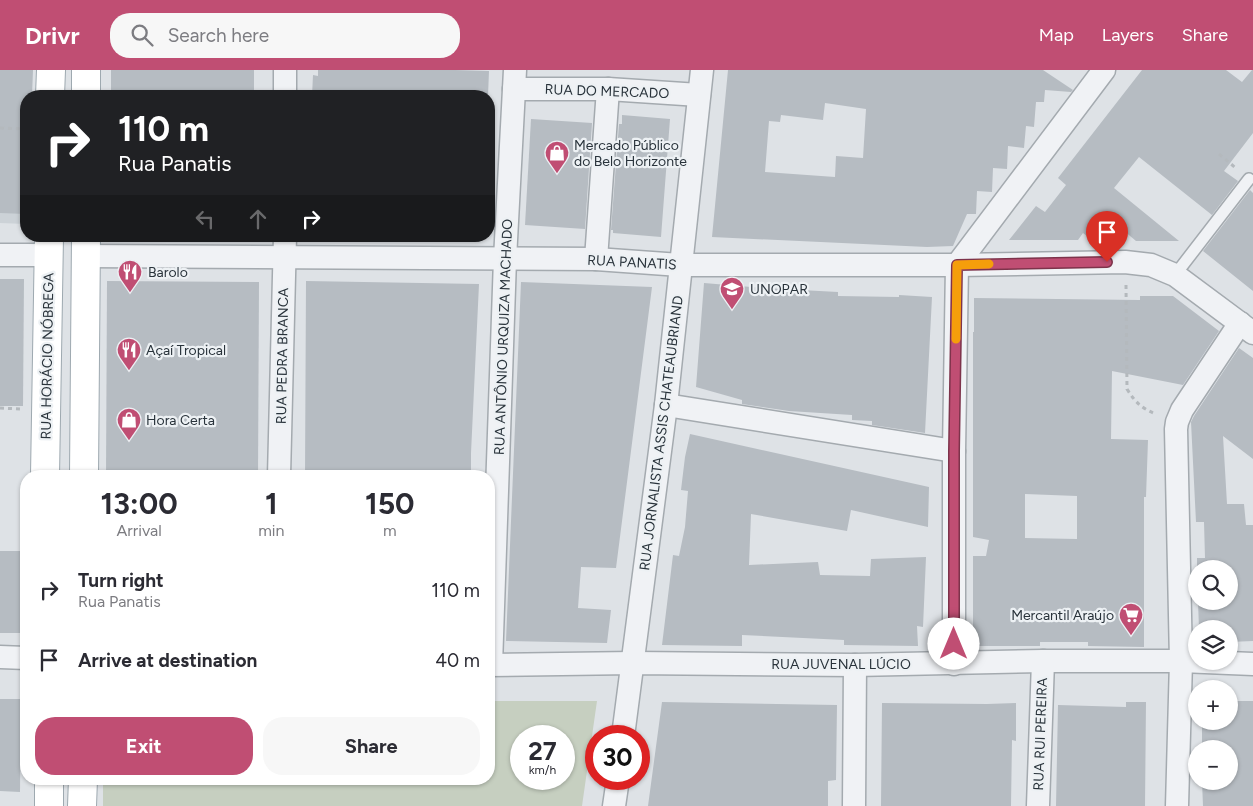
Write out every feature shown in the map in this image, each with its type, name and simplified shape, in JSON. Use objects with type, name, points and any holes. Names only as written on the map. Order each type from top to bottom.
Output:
[{"type":"main road","points":[[50,90],[51,70]]},
{"type":"main road","points":[[86,70],[86,90]]},
{"type":"main road","name":"RUA HORÁCIO NÓBREGA","points":[[45,470],[48,246]]},
{"type":"main road","points":[[84,470],[86,246]]},
{"type":"main road","points":[[49,785],[49,806]]},
{"type":"main road","points":[[82,806],[83,785]]},
{"type":"street","points":[[285,70],[285,90]]},
{"type":"street","name":"RUA JORNALISTA ASSIS CHATEAUBRIAND","points":[[625,725],[666,405],[702,70]]},
{"type":"street","points":[[954,664],[954,451],[957,265],[1092,74]]},
{"type":"street","name":"RUA DO MERCADO","points":[[514,79],[608,89],[700,95]]},
{"type":"street","name":"RUA ANTÔNIO URQUIZA MACHADO","points":[[495,530],[514,79]]},
{"type":"street","points":[[596,260],[608,89]]},
{"type":"street","points":[[0,255],[48,246]]},
{"type":"street","name":"RUA PANATIS","points":[[86,246],[285,247],[505,259],[596,260],[680,265],[957,265],[1125,262],[1151,265],[1175,275],[1246,328]]},
{"type":"street","name":"RUA PEDRA BRANCA","points":[[279,470],[285,247]]},
{"type":"street","points":[[1177,806],[1181,661],[1177,422],[1182,410],[1246,328]]},
{"type":"street","points":[[666,405],[954,451]]},
{"type":"street","points":[[0,657],[20,658]]},
{"type":"street","name":"RUA JUVENAL LÚCIO","points":[[495,665],[633,663],[856,665],[1043,661],[1181,661],[1253,664]]},
{"type":"street","name":"RUA RUI PEREIRA","points":[[1038,806],[1043,661]]},
{"type":"street","points":[[854,806],[856,665]]},
{"type":"street","points":[[614,806],[616,790]]},
{"type":"lane","points":[[1175,275],[1249,178]]},
{"type":"path","points":[[0,128],[20,129]]},
{"type":"path","points":[[1125,262],[1127,389],[1133,399],[1144,410],[1177,422]]},
{"type":"shaded area","points":[[0,156],[20,157],[20,224],[0,223]]},
{"type":"green space","points":[[495,701],[597,701],[594,725],[585,725],[585,785],[582,806],[103,806],[103,785],[495,785]]},
{"type":"building","points":[[0,70],[33,70],[32,90],[20,90],[20,214],[0,213]]},
{"type":"building","points":[[111,70],[254,70],[254,90],[111,90]]},
{"type":"building","points":[[318,70],[489,71],[488,90],[312,90],[313,75],[318,76]]},
{"type":"building","points":[[728,70],[1043,70],[1073,90],[1071,92],[1045,90],[1044,102],[1036,102],[1034,127],[1026,126],[1024,148],[1008,146],[1007,169],[993,168],[992,192],[977,191],[976,214],[967,214],[953,246],[927,247],[712,237]],"holes":[[[825,103],[866,109],[863,158],[836,156],[835,177],[765,172],[769,121],[780,122],[781,115],[823,120]]]},
{"type":"building","points":[[1142,70],[1226,70],[1242,82],[1253,70],[1253,133],[1224,171],[1238,181],[1212,215],[1139,157],[1114,188],[1179,241],[1136,241],[1110,219],[1092,240],[1083,233],[1078,240],[1009,240],[1036,206],[1045,212],[1066,185],[1058,178]]},
{"type":"building","points":[[622,115],[670,119],[661,237],[613,233],[613,230],[611,230],[619,124],[622,124]]},
{"type":"building","name":"Mercado Público do Belo Horizonte","points":[[531,119],[592,123],[585,229],[525,225]]},
{"type":"building","points":[[1250,190],[1253,193],[1253,291],[1203,251]]},
{"type":"building","points":[[0,279],[24,279],[23,406],[0,406]]},
{"type":"building","points":[[107,281],[259,282],[258,470],[106,470]]},
{"type":"building","points":[[306,281],[479,284],[471,470],[305,470]]},
{"type":"building","points":[[521,282],[652,287],[616,568],[581,567],[578,608],[611,610],[607,643],[506,641]]},
{"type":"building","points":[[704,283],[838,292],[838,296],[899,297],[899,295],[932,297],[925,433],[872,425],[872,421],[852,420],[852,415],[789,411],[742,404],[742,400],[696,387]]},
{"type":"building","points":[[1140,296],[1173,296],[1219,331],[1183,385],[1112,371],[1111,439],[1148,440],[1146,497],[1144,497],[1144,647],[1088,646],[1088,642],[1040,642],[1040,646],[973,646],[973,556],[986,556],[989,540],[973,537],[974,298],[1140,300]],"holes":[[[1025,494],[1077,496],[1077,539],[1025,538]]]},
{"type":"building","points":[[1239,348],[1253,358],[1253,459],[1223,436],[1227,504],[1244,504],[1246,525],[1253,525],[1253,641],[1238,642],[1238,620],[1199,620],[1198,610],[1238,610],[1238,560],[1197,560],[1197,558],[1205,558],[1204,522],[1196,522],[1191,422]]},
{"type":"building","points":[[690,434],[929,487],[928,527],[851,510],[847,531],[751,514],[749,565],[818,562],[820,575],[870,576],[871,559],[926,557],[923,627],[917,626],[918,646],[844,645],[844,640],[742,635],[742,646],[662,645],[673,555],[679,556],[685,527],[688,491],[681,490]]},
{"type":"building","points":[[0,551],[20,551],[20,633],[0,633]]},
{"type":"building","points":[[0,699],[20,699],[20,792],[0,791]]},
{"type":"building","points":[[1238,701],[1253,701],[1253,806],[1203,806],[1202,790],[1238,790],[1238,740],[1202,740],[1202,730],[1238,730]]},
{"type":"building","points":[[662,702],[837,705],[836,780],[828,781],[828,806],[648,806]]},
{"type":"building","points":[[1126,702],[1146,702],[1145,806],[1056,806],[1058,705],[1126,707]]},
{"type":"building","points":[[882,703],[1016,703],[1016,741],[1012,740],[1011,806],[881,806]]},
{"type":"slow traffic","points":[[956,339],[957,265],[989,264]]},
{"type":"place","name":"Mercado Público do Belo Horizonte","points":[[557,174]]},
{"type":"place","name":"Barolo","points":[[130,293]]},
{"type":"place","name":"UNOPAR","points":[[732,310]]},
{"type":"place","name":"Açaí Tropical","points":[[129,371]]},
{"type":"place","name":"Hora Certa","points":[[129,441]]},
{"type":"place","name":"Mercantil Araújo","points":[[1131,636]]},
{"type":"route","points":[[954,644],[954,451],[957,265],[1107,262]]}]
